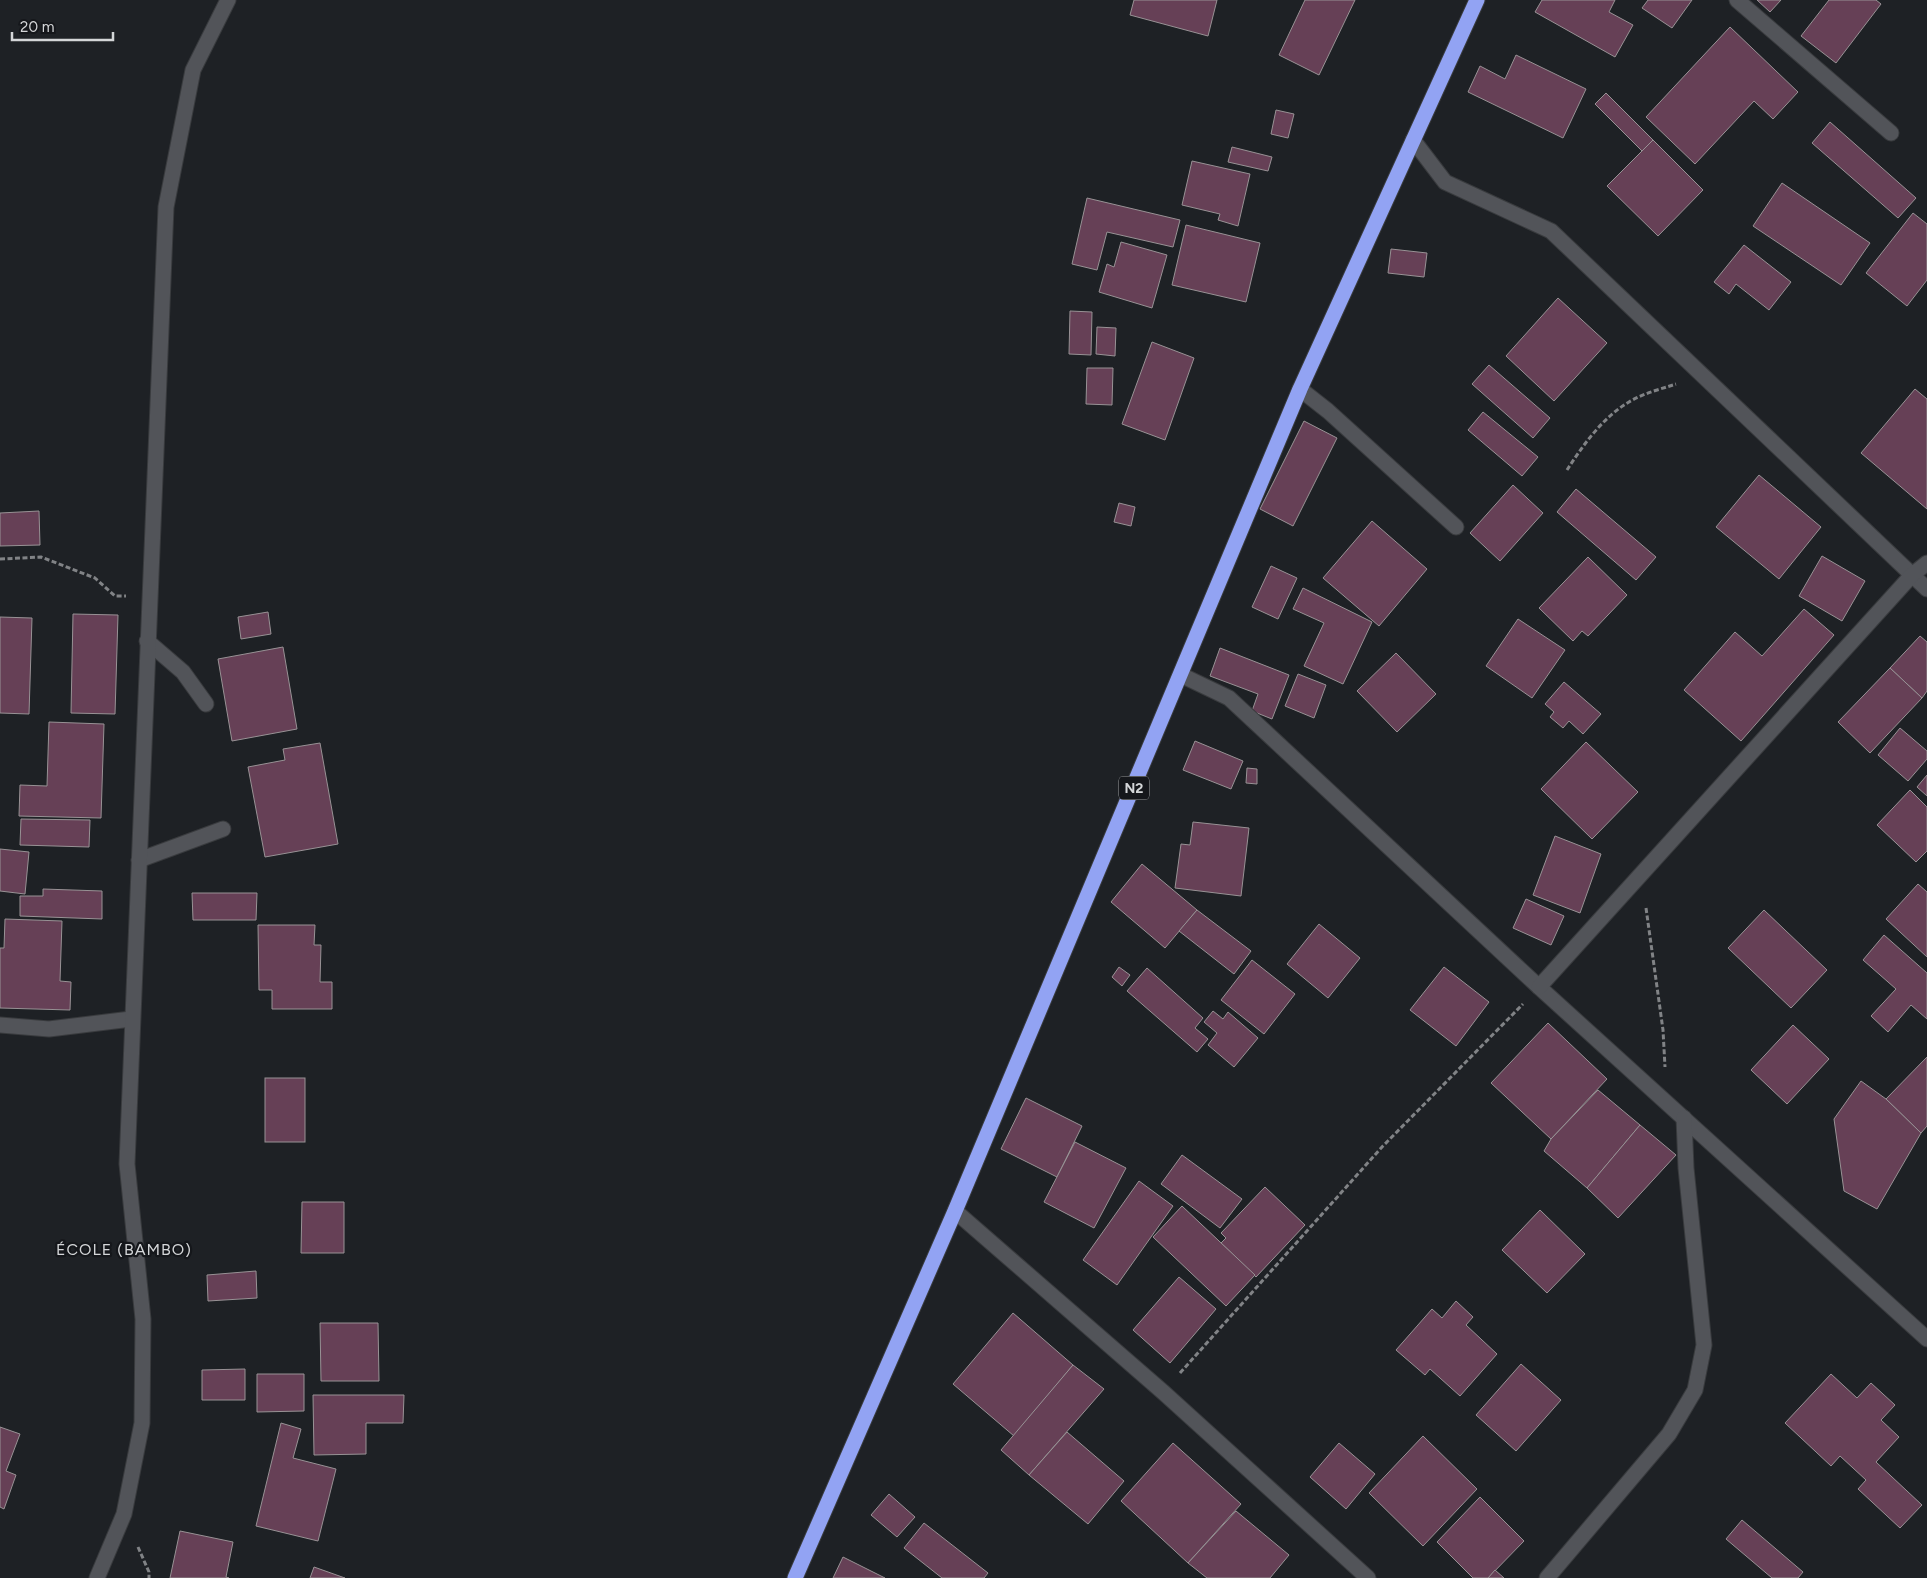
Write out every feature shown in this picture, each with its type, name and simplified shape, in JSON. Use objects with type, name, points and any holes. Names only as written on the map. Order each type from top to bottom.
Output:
[{"type":"highway","name":"N2","points":[[795,1578],[955,1211],[1300,390],[1477,0]]},
{"type":"street","points":[[98,1578],[124,1514],[142,1423],[143,1320],[127,1164],[131,1019],[166,207],[192,70],[228,0]]},
{"type":"street","points":[[1737,0],[1891,133]]},
{"type":"street","points":[[1413,140],[1445,182],[1551,231],[1927,589]]},
{"type":"street","points":[[1300,390],[1328,411],[1456,526]]},
{"type":"street","points":[[1539,987],[1912,576],[1927,563]]},
{"type":"street","points":[[147,642],[183,672],[206,704]]},
{"type":"street","points":[[1181,675],[1229,698],[1539,987],[1927,1340]]},
{"type":"street","points":[[138,860],[223,829]]},
{"type":"street","points":[[0,1025],[49,1029],[131,1019]]},
{"type":"street","points":[[1547,1578],[1669,1434],[1695,1390],[1704,1345],[1686,1168],[1684,1118]]},
{"type":"street","points":[[955,1211],[1163,1392],[1368,1578]]},
{"type":"path","points":[[1567,470],[1581,449],[1603,424],[1628,403],[1643,395],[1704,376]]},
{"type":"path","points":[[0,559],[41,557],[95,578],[115,596],[150,596]]},
{"type":"path","points":[[1647,903],[1645,911],[1663,1030],[1667,1103]]},
{"type":"path","points":[[1163,1392],[1382,1147],[1539,987]]},
{"type":"building","points":[[1134,0],[1217,0],[1208,36],[1130,15]]},
{"type":"building","points":[[1305,0],[1355,0],[1319,75],[1279,55]]},
{"type":"building","points":[[1542,0],[1615,0],[1609,12],[1633,25],[1615,57],[1535,12]]},
{"type":"building","points":[[1648,0],[1692,0],[1672,28],[1642,8]]},
{"type":"building","points":[[1757,0],[1781,0],[1770,12]]},
{"type":"building","points":[[1829,0],[1876,0],[1881,4],[1836,63],[1801,36]]},
{"type":"building","points":[[1730,27],[1798,92],[1773,119],[1754,101],[1695,164],[1646,117]]},
{"type":"building","points":[[1516,55],[1586,89],[1563,138],[1468,92],[1480,66],[1505,79]]},
{"type":"building","points":[[1606,93],[1653,140],[1642,151],[1595,104]]},
{"type":"building","points":[[1276,110],[1294,114],[1288,138],[1271,134]]},
{"type":"building","points":[[1830,122],[1916,198],[1898,218],[1812,143]]},
{"type":"building","points":[[1653,140],[1703,190],[1658,236],[1607,186]]},
{"type":"building","points":[[1232,147],[1272,157],[1268,171],[1228,162]]},
{"type":"building","points":[[1192,161],[1250,174],[1238,226],[1218,220],[1220,214],[1182,205]]},
{"type":"building","points":[[1782,183],[1870,243],[1841,285],[1753,226]]},
{"type":"building","points":[[1087,198],[1180,220],[1173,247],[1107,232],[1097,270],[1072,264]]},
{"type":"building","points":[[1913,213],[1927,224],[1927,280],[1907,306],[1866,273]]},
{"type":"building","points":[[1186,225],[1260,243],[1246,302],[1172,285]]},
{"type":"building","points":[[1121,242],[1167,255],[1152,308],[1099,292],[1107,264],[1114,267]]},
{"type":"building","points":[[1744,245],[1791,282],[1769,310],[1736,284],[1729,294],[1714,282]]},
{"type":"building","points":[[1391,249],[1427,253],[1424,277],[1388,273]]},
{"type":"building","points":[[1558,298],[1607,343],[1554,401],[1506,356]]},
{"type":"building","points":[[1070,311],[1092,312],[1091,355],[1069,354]]},
{"type":"building","points":[[1097,327],[1116,328],[1115,356],[1096,354]]},
{"type":"building","points":[[1152,342],[1194,358],[1165,440],[1122,424]]},
{"type":"building","points":[[1489,365],[1550,418],[1533,438],[1472,384]]},
{"type":"building","points":[[1087,368],[1113,368],[1112,405],[1086,404]]},
{"type":"building","points":[[1915,389],[1927,399],[1927,509],[1861,453]]},
{"type":"building","points":[[1483,412],[1538,457],[1522,476],[1468,430]]},
{"type":"building","points":[[1304,421],[1337,438],[1293,526],[1260,509]]},
{"type":"building","points":[[1759,475],[1821,527],[1779,579],[1716,527]]},
{"type":"building","points":[[1513,485],[1543,513],[1500,561],[1470,533]]},
{"type":"building","points":[[1576,489],[1656,557],[1636,580],[1557,512]]},
{"type":"building","points":[[1119,503],[1135,507],[1131,526],[1114,522]]},
{"type":"building","points":[[39,511],[40,545],[0,546],[0,513]]},
{"type":"building","points":[[1372,521],[1427,569],[1379,626],[1323,578]]},
{"type":"building","points":[[1822,556],[1865,581],[1842,621],[1799,596]]},
{"type":"building","points":[[1588,557],[1627,595],[1588,636],[1582,631],[1573,641],[1539,608]]},
{"type":"building","points":[[1271,566],[1297,578],[1278,619],[1252,607]]},
{"type":"building","points":[[1303,588],[1372,622],[1343,684],[1304,666],[1324,623],[1293,609]]},
{"type":"building","points":[[1804,609],[1834,635],[1741,741],[1684,690],[1735,632],[1762,656]]},
{"type":"building","points":[[268,612],[271,634],[241,639],[238,617]]},
{"type":"building","points":[[73,614],[118,615],[115,714],[71,713]]},
{"type":"building","points":[[0,617],[32,618],[29,714],[0,713]]},
{"type":"building","points":[[1518,619],[1565,650],[1532,698],[1486,666]]},
{"type":"building","points":[[1920,636],[1927,642],[1927,691],[1922,698],[1890,668]]},
{"type":"building","points":[[283,647],[297,729],[232,741],[218,659]]},
{"type":"building","points":[[1220,648],[1289,675],[1272,719],[1252,711],[1258,694],[1210,676]]},
{"type":"building","points":[[1396,653],[1436,694],[1397,732],[1357,691]]},
{"type":"building","points":[[1890,668],[1922,698],[1870,753],[1838,722]]},
{"type":"building","points":[[1298,674],[1326,685],[1314,718],[1285,706]]},
{"type":"building","points":[[1564,682],[1601,714],[1583,734],[1569,721],[1563,728],[1550,717],[1554,712],[1545,704]]},
{"type":"building","points":[[49,722],[104,724],[101,818],[19,816],[20,785],[47,786]]},
{"type":"building","points":[[1900,728],[1927,751],[1927,759],[1908,781],[1878,755]]},
{"type":"building","points":[[1195,741],[1243,761],[1231,789],[1183,770]]},
{"type":"building","points":[[1586,742],[1638,792],[1592,839],[1541,789]]},
{"type":"building","points":[[320,743],[338,844],[265,857],[248,767],[285,760],[283,749]]},
{"type":"building","points":[[1247,768],[1257,769],[1257,784],[1246,783]]},
{"type":"building","points":[[1927,775],[1927,796],[1917,787]]},
{"type":"building","points":[[1910,790],[1927,807],[1927,851],[1916,862],[1877,825]]},
{"type":"building","points":[[21,819],[90,820],[89,847],[20,845]]},
{"type":"building","points":[[1193,822],[1249,828],[1241,896],[1175,888],[1181,844],[1190,845]]},
{"type":"building","points":[[1555,836],[1601,854],[1580,913],[1533,895]]},
{"type":"building","points":[[0,849],[29,852],[25,894],[0,891]]},
{"type":"building","points":[[1142,864],[1197,910],[1165,948],[1111,902]]},
{"type":"building","points":[[1918,884],[1927,892],[1927,957],[1886,919]]},
{"type":"building","points":[[43,889],[102,891],[102,919],[20,916],[20,896],[43,896]]},
{"type":"building","points":[[192,893],[257,893],[256,920],[193,920]]},
{"type":"building","points":[[1526,899],[1564,916],[1551,945],[1513,928]]},
{"type":"building","points":[[1197,910],[1251,951],[1234,974],[1179,931]]},
{"type":"building","points":[[1764,910],[1827,970],[1791,1008],[1728,948]]},
{"type":"building","points":[[5,919],[62,921],[60,981],[71,982],[70,1010],[0,1008],[0,948],[4,948]]},
{"type":"building","points":[[1319,924],[1360,958],[1328,998],[1287,964]]},
{"type":"building","points":[[258,925],[315,925],[314,945],[321,945],[320,982],[332,982],[332,1009],[272,1009],[272,990],[259,990]]},
{"type":"building","points":[[1884,935],[1927,973],[1927,1019],[1911,1005],[1888,1032],[1871,1016],[1896,989],[1863,960]]},
{"type":"building","points":[[1252,960],[1295,994],[1264,1034],[1221,1000]]},
{"type":"building","points":[[1119,967],[1130,975],[1122,986],[1112,977]]},
{"type":"building","points":[[1444,967],[1489,1002],[1456,1046],[1410,1010]]},
{"type":"building","points":[[1147,968],[1203,1018],[1195,1028],[1208,1039],[1197,1052],[1127,991]]},
{"type":"building","points":[[1213,1011],[1223,1019],[1228,1012],[1258,1038],[1234,1067],[1208,1045],[1217,1033],[1204,1022]]},
{"type":"building","points":[[1548,1023],[1607,1079],[1551,1139],[1491,1083]]},
{"type":"building","points":[[1793,1025],[1829,1059],[1787,1104],[1751,1070]]},
{"type":"building","points":[[1927,1057],[1927,1126],[1921,1133],[1886,1099]]},
{"type":"building","points":[[265,1078],[305,1078],[305,1142],[265,1142]]},
{"type":"building","points":[[1861,1081],[1886,1099],[1921,1133],[1877,1209],[1844,1191],[1834,1119]]},
{"type":"building","points":[[1598,1090],[1640,1125],[1587,1188],[1544,1151],[1551,1139]]},
{"type":"building","points":[[1026,1098],[1082,1126],[1057,1177],[1001,1149]]},
{"type":"building","points":[[1640,1125],[1676,1155],[1618,1218],[1587,1188]]},
{"type":"building","points":[[1075,1142],[1126,1168],[1094,1228],[1044,1202]]},
{"type":"building","points":[[1182,1155],[1242,1199],[1220,1228],[1161,1184]]},
{"type":"building","points":[[1139,1181],[1173,1206],[1117,1285],[1083,1260]]},
{"type":"building","points":[[1265,1187],[1305,1225],[1256,1277],[1221,1243],[1226,1238],[1221,1233]]},
{"type":"building","points":[[302,1202],[344,1202],[344,1253],[301,1253]]},
{"type":"building","points":[[1182,1206],[1255,1275],[1226,1306],[1153,1237]]},
{"type":"building","points":[[1540,1210],[1585,1254],[1547,1293],[1502,1250]]},
{"type":"building","points":[[256,1271],[257,1298],[208,1301],[207,1275]]},
{"type":"building","points":[[1179,1277],[1216,1309],[1170,1363],[1133,1330]]},
{"type":"building","points":[[1456,1301],[1473,1317],[1466,1325],[1497,1354],[1460,1396],[1430,1369],[1425,1375],[1396,1350],[1432,1309],[1442,1318]]},
{"type":"building","points":[[1013,1313],[1073,1365],[1014,1436],[953,1384]]},
{"type":"building","points":[[320,1323],[378,1323],[379,1381],[321,1381]]},
{"type":"building","points":[[1521,1364],[1561,1400],[1516,1451],[1476,1415]]},
{"type":"building","points":[[1073,1365],[1104,1389],[1029,1475],[1001,1450]]},
{"type":"building","points":[[245,1369],[245,1400],[202,1400],[202,1370]]},
{"type":"building","points":[[257,1374],[304,1374],[304,1411],[257,1412]]},
{"type":"building","points":[[1831,1374],[1857,1398],[1871,1383],[1895,1405],[1881,1420],[1899,1437],[1876,1462],[1922,1505],[1900,1528],[1858,1489],[1866,1480],[1840,1456],[1831,1466],[1785,1423]]},
{"type":"building","points":[[313,1395],[404,1395],[403,1423],[366,1423],[366,1454],[314,1455]]},
{"type":"building","points":[[281,1423],[301,1429],[293,1458],[336,1469],[318,1541],[256,1526]]},
{"type":"building","points":[[0,1427],[20,1434],[6,1471],[16,1475],[4,1509],[0,1507]]},
{"type":"building","points":[[1067,1432],[1124,1481],[1088,1524],[1029,1475]]},
{"type":"building","points":[[1423,1436],[1477,1489],[1423,1546],[1369,1493]]},
{"type":"building","points":[[1173,1443],[1241,1504],[1188,1563],[1121,1501]]},
{"type":"building","points":[[1339,1443],[1375,1474],[1346,1509],[1310,1477]]},
{"type":"building","points":[[889,1494],[915,1517],[897,1537],[871,1515]]},
{"type":"building","points":[[1480,1497],[1524,1541],[1488,1578],[1473,1578],[1437,1542]]},
{"type":"building","points":[[1236,1511],[1289,1555],[1270,1578],[1207,1578],[1188,1563]]},
{"type":"building","points":[[1742,1520],[1803,1572],[1798,1578],[1772,1578],[1726,1539]]},
{"type":"building","points":[[924,1523],[988,1573],[984,1578],[942,1578],[904,1548]]},
{"type":"building","points":[[180,1531],[233,1542],[226,1577],[229,1578],[170,1578]]},
{"type":"building","points":[[843,1557],[885,1578],[833,1578]]},
{"type":"building","points":[[314,1567],[345,1578],[310,1578]]},
{"type":"building","points":[[1495,1570],[1504,1578],[1488,1578]]},
{"type":"district","name":"ÉCOLE (BAMBO)","points":[[124,1249]]}]
